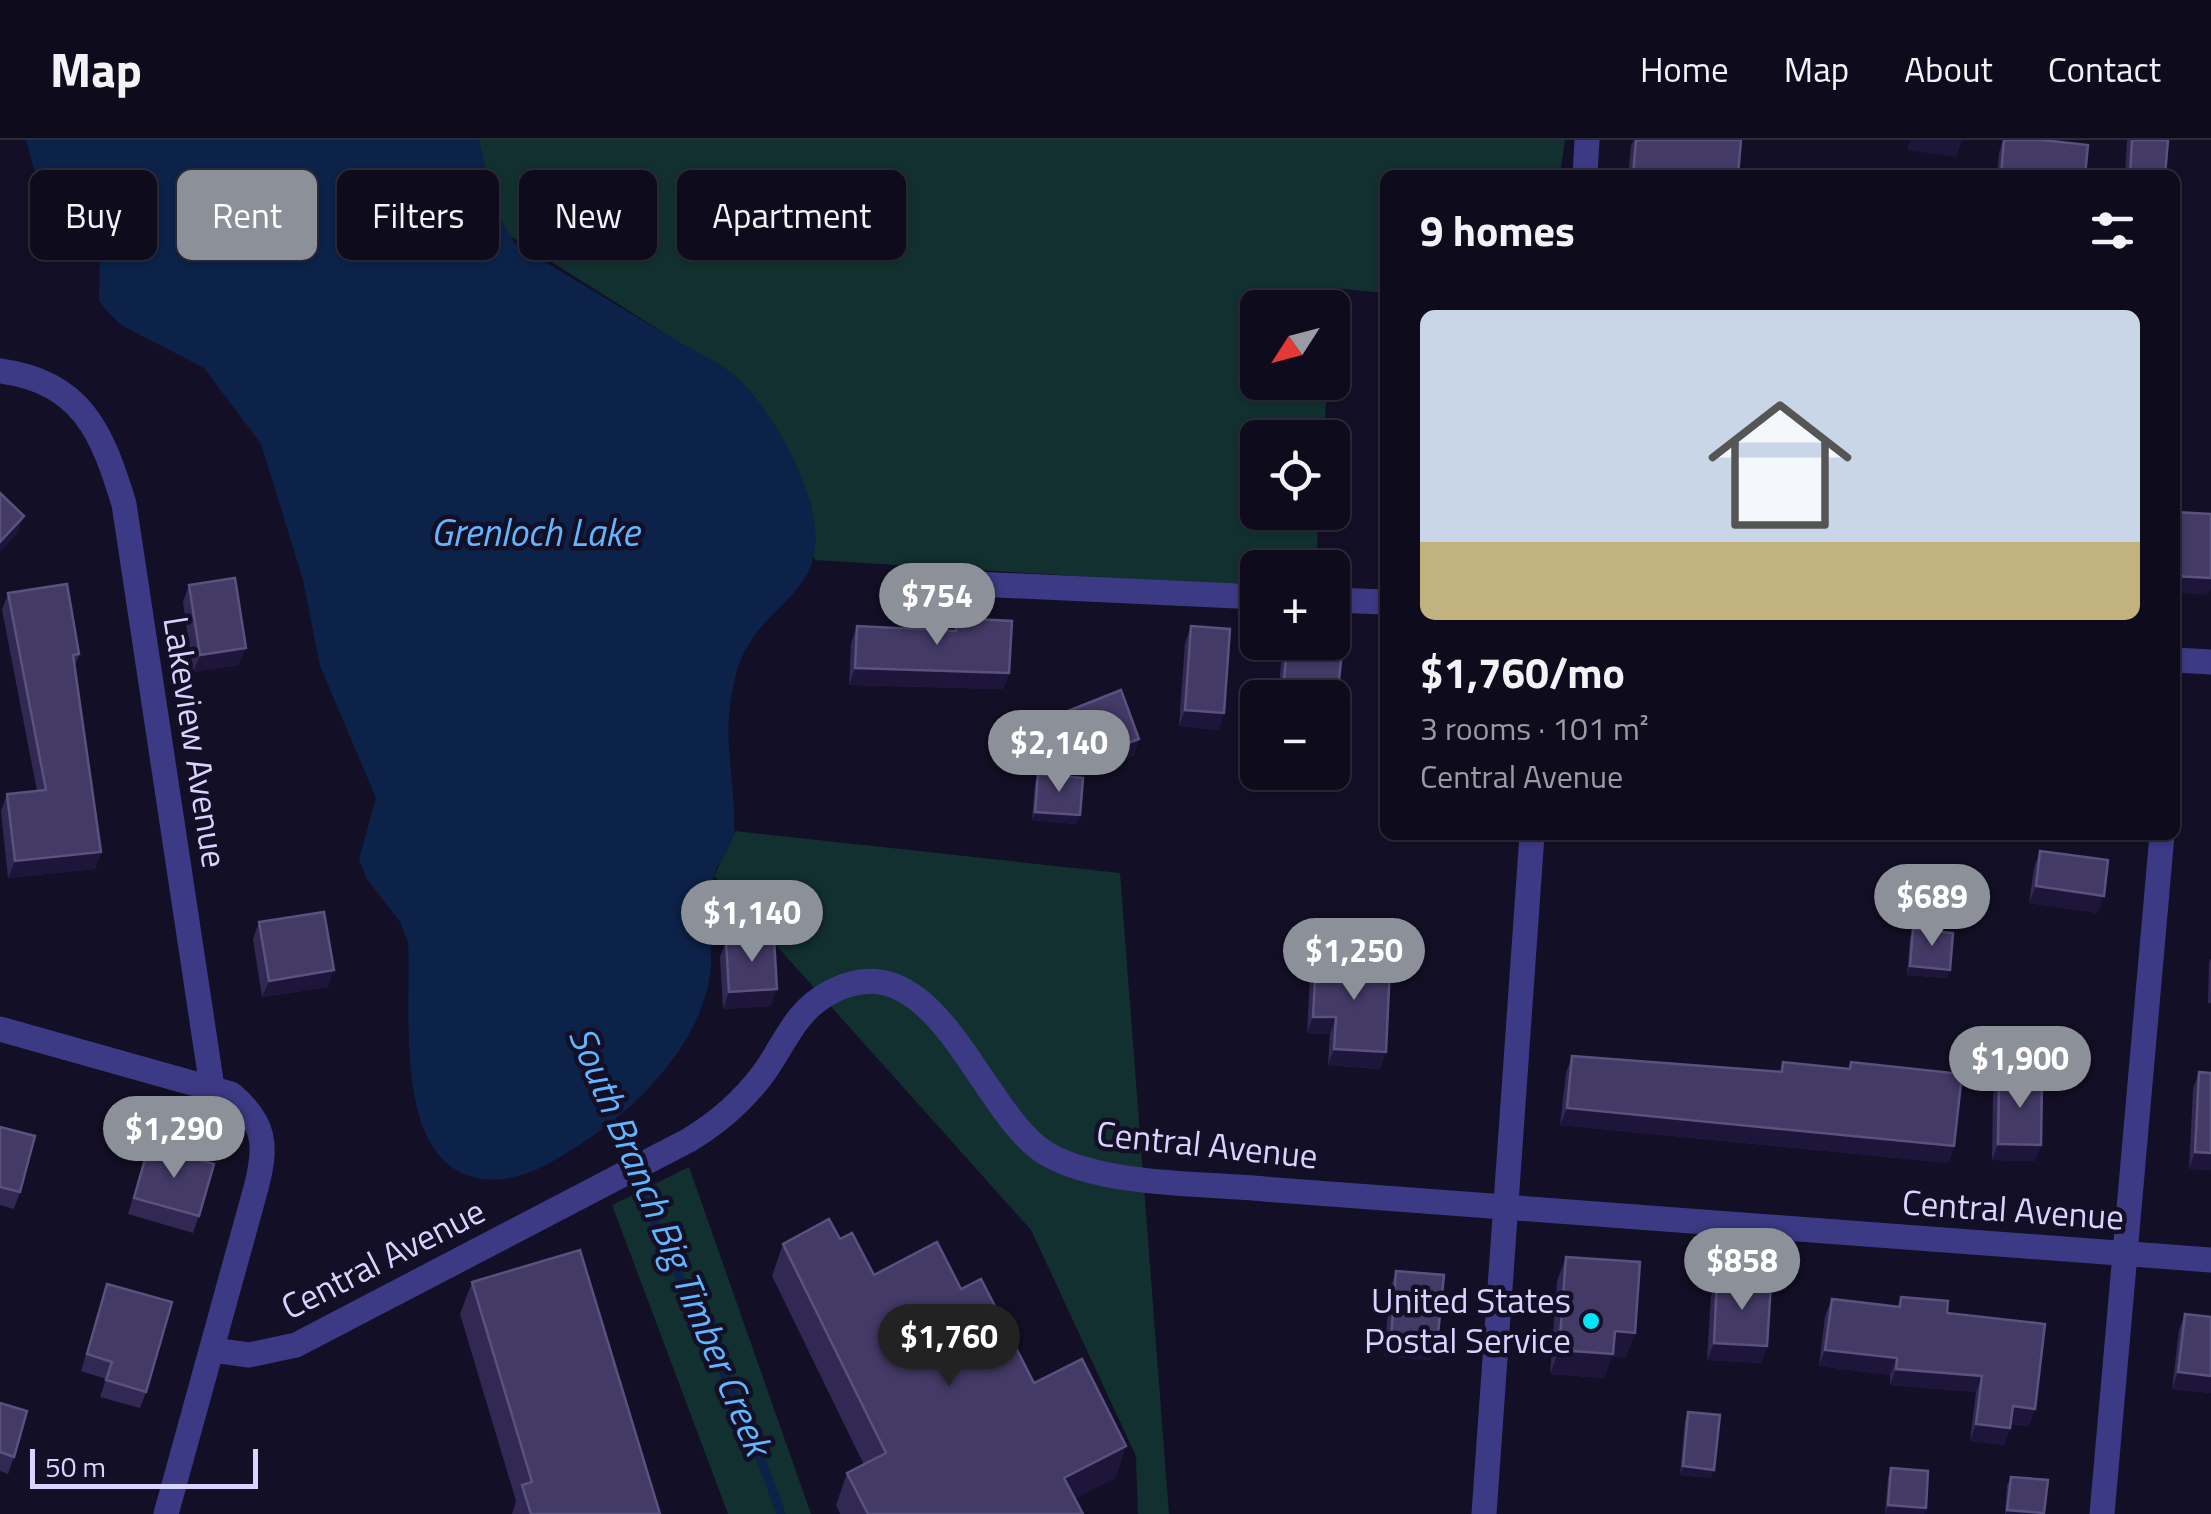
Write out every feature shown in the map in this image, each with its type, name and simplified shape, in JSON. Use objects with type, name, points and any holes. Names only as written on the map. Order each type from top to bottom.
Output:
[{"type":"street","points":[[1585,170],[1588,140]]},
{"type":"street","name":"Lakeview Avenue","points":[[0,371],[50,384],[86,414],[104,442],[124,504],[212,1087]]},
{"type":"street","points":[[911,581],[1240,595]]},
{"type":"street","points":[[1350,601],[1380,602]]},
{"type":"street","points":[[2180,666],[2211,662]]},
{"type":"street","points":[[1484,1514],[1532,840]]},
{"type":"street","points":[[2102,1514],[2162,840]]},
{"type":"street","name":"Central Avenue","points":[[213,1350],[249,1355],[296,1345],[641,1164],[728,1113],[765,1072],[796,1018],[811,1004],[855,982],[878,983],[902,992],[944,1020],[1022,1135],[1073,1166],[1264,1189],[2211,1260]]},
{"type":"street","points":[[0,1029],[212,1087],[230,1094],[256,1118],[264,1148],[166,1514]]},
{"type":"green space","points":[[467,140],[1565,140],[1561,170],[1380,170],[1380,293],[1333,288],[1240,290],[1240,400],[1326,400],[1325,420],[1240,420],[1240,530],[1318,530],[1317,550],[1240,550],[1240,586],[815,560],[742,382],[548,260],[657,260],[657,170],[519,170],[519,242],[507,234],[499,215],[499,170],[480,170]]},
{"type":"green space","points":[[735,831],[1120,873],[1169,1514],[1138,1514],[1136,1456],[1031,1230],[714,876]]},
{"type":"green space","points":[[689,1167],[811,1514],[728,1514],[612,1205]]},
{"type":"water","name":"Grenloch Lake","points":[[26,140],[479,140],[486,170],[337,170],[337,260],[499,260],[499,214],[519,247],[519,260],[541,260],[729,371],[765,410],[792,455],[810,502],[815,534],[813,559],[792,596],[747,647],[737,671],[728,733],[733,835],[711,887],[711,962],[704,999],[681,1047],[647,1090],[587,1140],[550,1162],[511,1178],[483,1179],[453,1168],[433,1146],[419,1117],[409,1044],[408,942],[400,922],[367,879],[359,859],[376,798],[320,666],[303,580],[261,444],[204,368],[121,325],[99,301],[100,260],[157,260],[157,170],[34,170]]},
{"type":"building","points":[[1636,140],[1741,140],[1738,170],[1633,170]]},
{"type":"building","points":[[2004,140],[2088,145],[2086,170],[2001,170]]},
{"type":"building","points":[[2132,140],[2168,140],[2165,170],[2130,170]]},
{"type":"building","points":[[0,493],[24,516],[0,542]]},
{"type":"building","points":[[2180,512],[2211,514],[2211,578],[2180,576]]},
{"type":"building","points":[[235,578],[246,648],[200,655],[189,585]]},
{"type":"building","points":[[67,584],[79,654],[73,655],[101,852],[15,861],[7,794],[46,790],[8,593]]},
{"type":"building","points":[[957,618],[1012,621],[1009,673],[855,668],[857,626],[956,631]]},
{"type":"building","points":[[1191,626],[1230,629],[1224,713],[1185,710]]},
{"type":"building","points":[[1286,660],[1341,660],[1339,680],[1284,680]]},
{"type":"building","points":[[1121,690],[1139,739],[1086,759],[1068,711]]},
{"type":"building","points":[[1038,774],[1083,778],[1080,815],[1035,812]]},
{"type":"building","points":[[2040,851],[2108,860],[2104,896],[2036,886]]},
{"type":"building","points":[[324,912],[334,970],[269,981],[259,922]]},
{"type":"building","points":[[1913,929],[1953,933],[1950,970],[1910,966]]},
{"type":"building","points":[[774,938],[777,989],[729,992],[726,941]]},
{"type":"building","points":[[1316,961],[1390,966],[1386,1052],[1334,1049],[1336,1017],[1313,1017]]},
{"type":"building","points":[[1572,1056],[1782,1072],[1783,1062],[1850,1069],[1851,1062],[1962,1074],[1954,1146],[1567,1108]]},
{"type":"building","points":[[2199,1072],[2211,1073],[2211,1153],[2195,1152]]},
{"type":"building","points":[[1999,1077],[2042,1078],[2041,1145],[1998,1144]]},
{"type":"building","points":[[0,1127],[35,1136],[20,1192],[0,1187]]},
{"type":"building","points":[[149,1145],[214,1164],[199,1216],[134,1198]]},
{"type":"building","points":[[829,1219],[840,1239],[852,1233],[874,1275],[937,1242],[961,1289],[981,1279],[1034,1383],[1082,1359],[1126,1446],[1064,1478],[1083,1514],[868,1514],[847,1473],[886,1453],[783,1244]]},
{"type":"building","points":[[580,1250],[660,1514],[531,1514],[522,1485],[532,1482],[472,1282]]},
{"type":"building","name":"United States Postal Service","points":[[1566,1257],[1640,1262],[1635,1333],[1615,1331],[1613,1354],[1559,1350]]},
{"type":"building","points":[[1396,1271],[1444,1275],[1437,1344],[1391,1339]]},
{"type":"building","points":[[1717,1279],[1771,1283],[1767,1346],[1714,1343]]},
{"type":"building","points":[[107,1284],[172,1302],[146,1392],[106,1380],[112,1362],[87,1354]]},
{"type":"building","points":[[1901,1297],[1948,1301],[1947,1313],[2045,1324],[2035,1409],[2013,1406],[2010,1428],[1976,1424],[1982,1376],[1896,1369],[1897,1358],[1825,1350],[1832,1299],[1900,1307]]},
{"type":"building","points":[[2185,1314],[2211,1317],[2211,1376],[2178,1372]]},
{"type":"building","points":[[0,1403],[27,1411],[14,1457],[0,1452]]},
{"type":"building","points":[[1688,1412],[1720,1415],[1714,1470],[1683,1466]]},
{"type":"building","points":[[1891,1468],[1928,1471],[1926,1508],[1888,1505]]},
{"type":"building","points":[[2011,1477],[2048,1480],[2044,1513],[2007,1510]]},
{"type":"waterway","name":"South Branch Big Timber Creek","points":[[609,1117],[742,1413],[781,1514]]},
{"type":"place","name":"United States Postal Service","points":[[1591,1321]]}]
